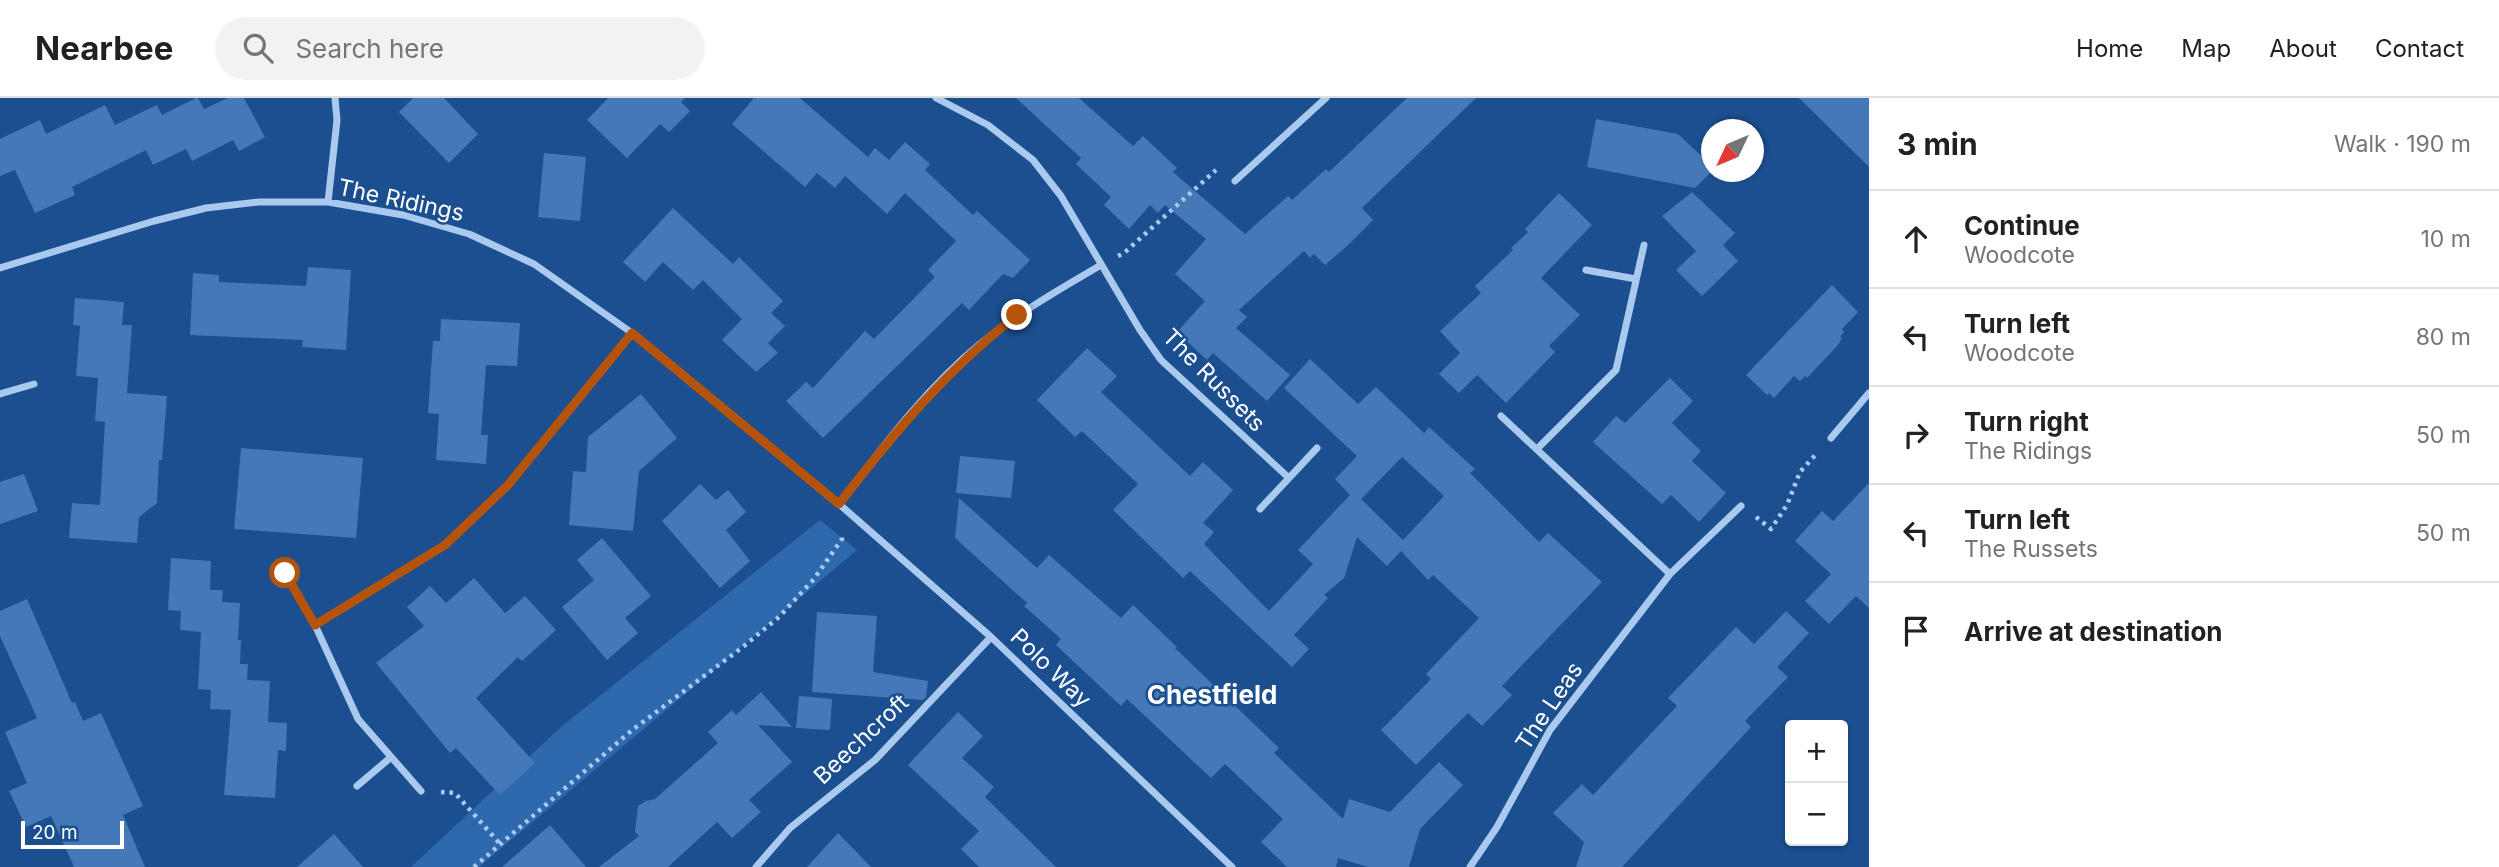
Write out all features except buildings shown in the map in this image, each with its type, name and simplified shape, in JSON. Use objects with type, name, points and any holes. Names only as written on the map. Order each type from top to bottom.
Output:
[{"type":"street","points":[[328,202],[337,120],[335,98]]},
{"type":"street","name":"The Russets","points":[[936,98],[988,125],[1032,160],[1061,196],[1140,330],[1161,360],[1289,478]]},
{"type":"street","points":[[1235,181],[1326,98]]},
{"type":"street","name":"The Ridings","points":[[0,268],[206,208],[259,202],[328,202],[403,215],[469,234],[534,264],[632,333],[839,504]]},
{"type":"street","points":[[1537,449],[1616,370],[1644,245]]},
{"type":"street","points":[[839,504],[897,429],[978,345],[1017,315],[1101,265]]},
{"type":"street","points":[[1586,270],[1636,279]]},
{"type":"street","points":[[315,625],[445,545],[508,485],[632,333]]},
{"type":"street","points":[[0,394],[34,384]]},
{"type":"street","points":[[1831,438],[1869,393]]},
{"type":"street","points":[[1502,416],[1670,574]]},
{"type":"street","points":[[1260,509],[1317,449]]},
{"type":"street","name":"Polo Way","points":[[839,504],[991,637],[1231,867]]},
{"type":"street","name":"The Leas","points":[[1469,867],[1497,827],[1550,730],[1670,574],[1741,506]]},
{"type":"street","points":[[285,573],[315,625],[358,719],[421,791]]},
{"type":"street","name":"Beechcroft","points":[[756,867],[790,828],[875,760],[991,637]]},
{"type":"street","points":[[357,786],[390,758]]},
{"type":"path","points":[[1101,265],[1124,253],[1236,153],[1256,162]]},
{"type":"path","points":[[1741,506],[1771,529],[1787,505],[1800,471],[1831,438]]},
{"type":"path","points":[[474,867],[631,731],[779,617],[814,579],[842,539],[839,504]]},
{"type":"path","points":[[421,791],[455,793],[501,845]]},
{"type":"shaded area","points":[[820,520],[857,550],[479,867],[411,867],[562,726]]},
{"type":"district","name":"Chestfield","points":[[1212,694]]},
{"type":"route","points":[[285,573],[315,625],[445,545],[508,485],[632,333],[839,504],[897,429],[940,382],[978,345],[1017,315]]}]
